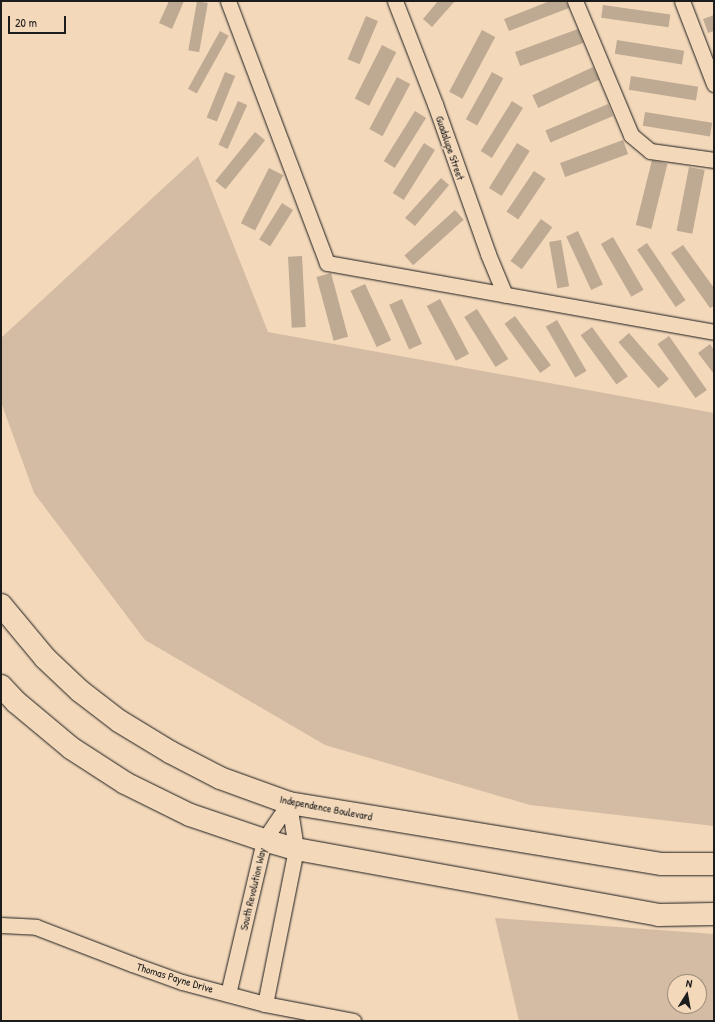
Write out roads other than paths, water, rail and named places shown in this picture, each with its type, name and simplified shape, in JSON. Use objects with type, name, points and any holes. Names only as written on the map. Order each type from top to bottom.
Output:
[{"type":"main road","name":"Independence Boulevard","points":[[1,605],[45,658],[80,691],[119,721],[170,752],[220,778],[289,803],[662,864],[714,864]]},
{"type":"main road","points":[[1,686],[16,702],[71,748],[125,783],[190,815],[264,840],[296,849],[658,915],[714,914]]},
{"type":"street","points":[[228,1],[327,263],[714,332]]},
{"type":"street","name":"Guadalupe Street","points":[[395,1],[435,104],[488,254],[505,295]]},
{"type":"street","points":[[575,1],[631,135],[650,151],[714,160]]},
{"type":"street","points":[[682,1],[714,84]]},
{"type":"street","points":[[265,1004],[296,849],[289,803]]},
{"type":"street","name":"South Revolution Way","points":[[228,994],[264,840],[289,803]]},
{"type":"street","name":"Thomas Payne Drive","points":[[1,925],[36,927],[182,982],[265,1004],[353,1021]]}]
